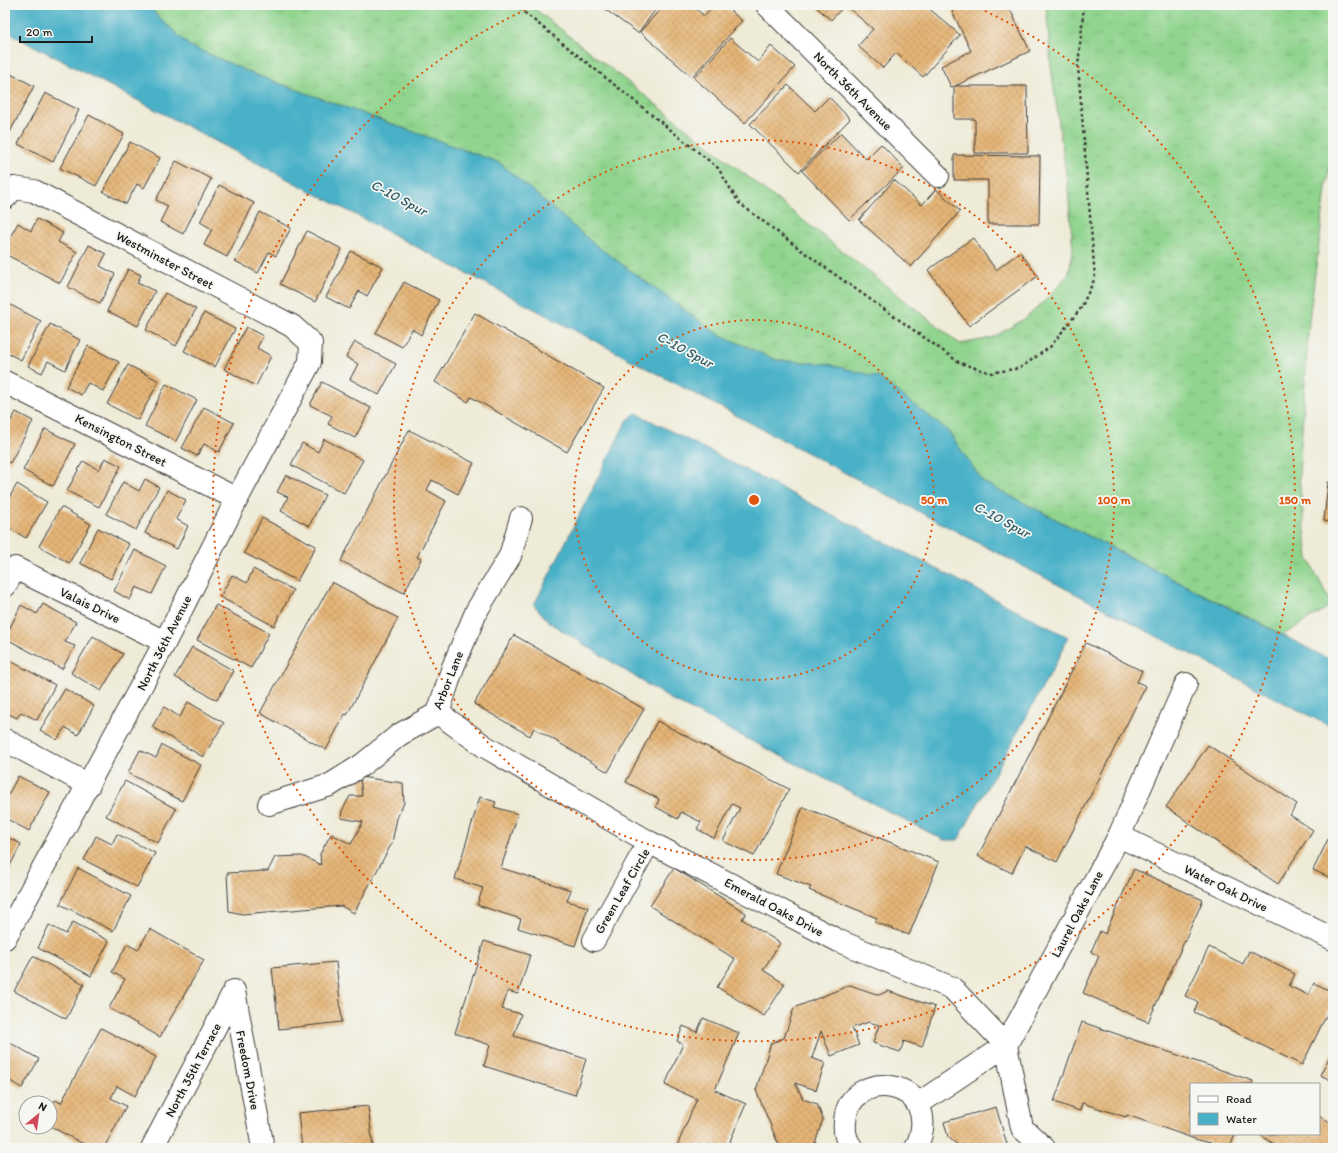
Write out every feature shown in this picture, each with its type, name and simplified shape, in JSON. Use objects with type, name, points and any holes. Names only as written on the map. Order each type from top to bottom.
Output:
[{"type":"street","name":"North 36th Avenue","points":[[767,5],[938,176]]},
{"type":"street","name":"Westminster Street","points":[[9,193],[34,191],[41,194],[292,326],[311,343]]},
{"type":"street","name":"North 36th Avenue","points":[[8,926],[89,785],[165,642],[237,499],[310,362],[311,343]]},
{"type":"street","name":"Kensington Street","points":[[5,382],[237,499]]},
{"type":"street","name":"Arbor Lane","points":[[269,804],[330,785],[362,765],[399,735],[438,713],[453,667],[477,610],[510,556],[521,518]]},
{"type":"street","name":"Valais Drive","points":[[10,577],[165,642]]},
{"type":"street","name":"Laurel Oaks Lane","points":[[918,1104],[1006,1045],[1119,836],[1186,684]]},
{"type":"street","name":"Emerald Oaks Drive","points":[[438,713],[484,746],[649,842],[839,941],[952,988],[1006,1045]]},
{"type":"street","points":[[5,740],[89,785]]},
{"type":"street","name":"Water Oak Drive","points":[[1119,836],[1333,939]]},
{"type":"street","name":"Green Leaf Circle","points":[[594,940],[649,842]]},
{"type":"street","name":"North 35th Terrace","points":[[152,1148],[234,991]]},
{"type":"street","name":"Freedom Drive","points":[[234,991],[263,1148]]},
{"type":"street","points":[[1006,1045],[1022,1128],[1044,1148]]},
{"type":"street","points":[[852,1148],[844,1131],[845,1116],[852,1102],[863,1091],[878,1086],[893,1086],[908,1093],[918,1104],[924,1119],[923,1134],[916,1148]]},
{"type":"path","points":[[514,5],[718,168],[739,203],[809,256],[960,363],[991,373],[1020,368],[1050,347],[1081,308],[1095,278],[1078,66],[1084,5]]},
{"type":"green space","points":[[150,5],[530,5],[960,344],[992,338],[1026,318],[1050,296],[1069,273],[1073,250],[1068,188],[1051,67],[1046,5],[1333,5],[1333,136],[1309,320],[1299,477],[1308,558],[1332,605],[1283,635],[983,482],[948,431],[828,364],[776,360],[716,333],[594,244],[500,163],[256,75],[190,46],[156,15]]},
{"type":"water","name":"C-10 Spur","points":[[5,5],[150,5],[156,15],[190,46],[256,75],[500,163],[594,244],[716,333],[776,360],[828,364],[878,377],[948,431],[983,482],[1333,661],[1333,728],[1000,555],[5,31]]},
{"type":"water","points":[[636,413],[1068,637],[1061,654],[958,840],[944,840],[670,699],[549,622],[534,605],[626,422]]},
{"type":"building","points":[[599,5],[659,5],[638,33]]},
{"type":"building","points":[[664,5],[692,5],[704,16],[714,5],[724,5],[742,21],[692,77],[640,32]]},
{"type":"building","points":[[814,5],[845,5],[831,20]]},
{"type":"building","points":[[845,5],[925,5],[960,35],[923,77],[896,53],[883,68],[858,46],[873,29]]},
{"type":"building","points":[[965,5],[1008,5],[1030,51],[955,86],[1027,86],[1028,153],[975,153],[975,119],[954,119],[954,86],[951,87],[941,66],[971,51],[952,11]]},
{"type":"building","points":[[730,38],[758,62],[771,46],[795,67],[745,123],[694,78]]},
{"type":"building","points":[[5,71],[34,86],[8,136],[5,135]]},
{"type":"building","points":[[788,85],[815,111],[829,97],[850,119],[799,172],[750,124]]},
{"type":"building","points":[[45,93],[79,110],[53,162],[18,144]]},
{"type":"building","points":[[89,115],[124,134],[96,186],[60,168]]},
{"type":"building","points":[[841,133],[866,159],[881,144],[904,168],[849,220],[802,171]]},
{"type":"building","points":[[130,142],[160,158],[144,188],[137,184],[126,204],[103,192]]},
{"type":"building","points":[[954,155],[1040,156],[1039,224],[988,224],[988,180],[954,180]]},
{"type":"building","points":[[176,161],[211,179],[183,234],[160,222],[168,206],[156,200]]},
{"type":"building","points":[[894,180],[922,205],[936,189],[960,211],[911,267],[859,220]]},
{"type":"building","points":[[219,185],[254,203],[227,257],[204,245],[212,229],[200,222]]},
{"type":"building","points":[[260,212],[291,228],[276,256],[269,252],[258,273],[235,261]]},
{"type":"building","points":[[37,219],[63,233],[58,242],[77,252],[60,283],[5,254],[5,246],[18,223],[31,231]]},
{"type":"building","points":[[307,231],[342,249],[315,302],[280,284]]},
{"type":"building","points":[[973,238],[996,270],[1020,252],[1038,276],[969,326],[928,270]]},
{"type":"building","points":[[89,245],[106,254],[100,266],[115,274],[100,303],[68,287]]},
{"type":"building","points":[[351,251],[383,267],[367,296],[359,291],[349,309],[326,297]]},
{"type":"building","points":[[128,269],[141,275],[137,283],[155,291],[138,326],[107,311]]},
{"type":"building","points":[[404,282],[439,300],[421,335],[412,329],[402,347],[376,333]]},
{"type":"building","points":[[165,293],[196,309],[176,346],[146,330]]},
{"type":"building","points":[[5,302],[41,321],[21,360],[5,352]]},
{"type":"building","points":[[204,313],[235,329],[215,367],[184,351]]},
{"type":"building","points":[[475,313],[604,388],[567,452],[471,397],[468,402],[435,382]]},
{"type":"building","points":[[50,324],[80,340],[65,370],[48,361],[42,373],[28,366]]},
{"type":"building","points":[[246,327],[263,336],[257,348],[271,356],[256,386],[224,369]]},
{"type":"building","points":[[355,342],[396,364],[379,395],[350,379],[358,364],[346,357]]},
{"type":"building","points":[[88,346],[119,362],[103,391],[88,383],[81,395],[66,387]]},
{"type":"building","points":[[128,365],[159,381],[138,420],[107,404]]},
{"type":"building","points":[[322,382],[371,408],[355,438],[328,424],[332,416],[310,405]]},
{"type":"building","points":[[166,384],[197,400],[176,441],[145,426]]},
{"type":"building","points":[[204,407],[234,423],[219,452],[204,444],[197,456],[182,448]]},
{"type":"building","points":[[16,412],[33,421],[10,463],[5,461],[5,419],[10,422]]},
{"type":"building","points":[[45,429],[75,444],[53,486],[23,470]]},
{"type":"building","points":[[409,430],[474,463],[458,494],[432,480],[427,490],[446,501],[417,557],[421,559],[404,593],[341,561]]},
{"type":"building","points":[[324,439],[363,460],[344,493],[291,465],[302,443],[318,452]]},
{"type":"building","points":[[105,458],[121,466],[99,507],[67,491],[83,461],[99,470]]},
{"type":"building","points":[[286,475],[325,495],[309,526],[281,511],[288,497],[277,492]]},
{"type":"building","points":[[145,479],[159,487],[136,530],[106,514],[123,482],[139,491]]},
{"type":"building","points":[[1328,482],[1333,483],[1333,522],[1324,521]]},
{"type":"building","points":[[17,484],[47,502],[26,538],[5,526],[5,505]]},
{"type":"building","points":[[167,490],[186,500],[176,519],[188,526],[177,549],[145,533]]},
{"type":"building","points":[[61,507],[91,524],[69,563],[39,546]]},
{"type":"building","points":[[262,518],[316,546],[297,581],[244,553]]},
{"type":"building","points":[[98,528],[129,544],[111,579],[80,563]]},
{"type":"building","points":[[135,550],[166,566],[152,594],[136,587],[130,600],[114,591]]},
{"type":"building","points":[[253,569],[293,590],[274,626],[220,597],[232,575],[247,583]]},
{"type":"building","points":[[332,582],[398,618],[347,715],[345,714],[326,750],[260,713]]},
{"type":"building","points":[[43,604],[76,622],[65,642],[75,646],[62,669],[5,638],[21,605],[37,614]]},
{"type":"building","points":[[216,605],[269,633],[251,668],[197,640]]},
{"type":"building","points":[[514,635],[644,709],[608,772],[534,728],[530,736],[474,704]]},
{"type":"building","points":[[93,636],[123,654],[101,691],[71,673]]},
{"type":"building","points":[[1086,643],[1142,671],[1137,682],[1146,686],[1057,862],[1025,846],[1012,873],[978,856]]},
{"type":"building","points":[[192,647],[234,671],[217,700],[175,677]]},
{"type":"building","points":[[5,658],[55,685],[37,720],[21,712],[17,718],[5,712]]},
{"type":"building","points":[[65,689],[94,706],[78,735],[65,727],[57,740],[40,730]]},
{"type":"building","points":[[188,702],[224,723],[203,757],[152,727],[164,707],[180,717]]},
{"type":"building","points":[[657,721],[789,789],[754,856],[723,841],[740,808],[732,804],[714,838],[697,829],[701,822],[681,812],[678,819],[656,807],[659,799],[626,782]]},
{"type":"building","points":[[162,745],[201,765],[182,801],[128,773],[140,750],[156,758]]},
{"type":"building","points":[[1208,745],[1297,804],[1290,815],[1313,830],[1278,884],[1166,807]]},
{"type":"building","points":[[18,776],[50,792],[29,831],[5,818],[5,801]]},
{"type":"building","points":[[360,777],[403,783],[404,803],[397,818],[392,843],[354,913],[341,906],[242,914],[229,911],[227,873],[268,871],[275,857],[302,856],[321,865],[320,854],[331,834],[351,844],[363,822],[341,818],[342,811],[350,796],[362,796]]},
{"type":"building","points":[[125,781],[176,809],[158,843],[106,816]]},
{"type":"building","points":[[480,797],[496,802],[494,807],[518,814],[501,868],[571,890],[567,901],[588,907],[575,946],[518,928],[521,919],[477,905],[483,888],[455,879]]},
{"type":"building","points":[[803,807],[939,862],[909,935],[875,922],[877,918],[809,890],[811,887],[776,874]]},
{"type":"building","points":[[1333,829],[1333,879],[1313,870]]},
{"type":"building","points":[[117,834],[155,853],[137,887],[84,860],[96,836],[112,844]]},
{"type":"building","points":[[5,836],[21,844],[5,876]]},
{"type":"building","points":[[78,868],[131,896],[113,931],[60,904]]},
{"type":"building","points":[[674,868],[746,913],[742,919],[780,943],[763,970],[785,984],[764,1016],[717,987],[735,959],[650,906]]},
{"type":"building","points":[[1134,869],[1203,900],[1148,1022],[1083,993],[1099,956],[1091,952],[1100,931],[1105,934]]},
{"type":"building","points":[[73,922],[109,941],[91,976],[38,948],[49,925],[66,934]]},
{"type":"building","points":[[150,929],[204,960],[160,1037],[109,1008],[125,979],[112,972],[127,944],[138,950]]},
{"type":"building","points":[[484,941],[530,955],[518,994],[508,991],[502,1009],[521,1014],[514,1036],[586,1059],[575,1095],[484,1066],[490,1045],[455,1033]]},
{"type":"building","points":[[1209,947],[1243,964],[1249,951],[1295,974],[1289,986],[1308,995],[1314,983],[1333,992],[1333,1002],[1302,1065],[1194,1012],[1198,1002],[1185,996]]},
{"type":"building","points":[[33,956],[84,984],[66,1019],[14,991]]},
{"type":"building","points":[[336,962],[342,1022],[279,1029],[272,968]]},
{"type":"building","points":[[850,985],[879,995],[888,991],[935,1007],[922,1047],[904,1041],[900,1052],[873,1043],[879,1025],[869,1022],[852,1028],[859,1045],[831,1056],[821,1031],[812,1058],[825,1063],[816,1090],[795,1083],[803,1099],[817,1104],[823,1119],[815,1143],[828,1148],[780,1148],[756,1090],[771,1043],[784,1038],[794,1008]]},
{"type":"building","points":[[703,1018],[739,1033],[715,1090],[746,1104],[727,1148],[676,1148],[697,1099],[665,1085],[683,1044],[677,1041],[683,1026],[697,1032]]},
{"type":"building","points":[[1082,1022],[1253,1081],[1252,1083],[1190,1083],[1190,1135],[1235,1135],[1230,1148],[1195,1139],[1127,1115],[1126,1117],[1082,1103],[1080,1111],[1054,1102]]},
{"type":"building","points":[[101,1028],[156,1057],[135,1096],[117,1086],[111,1098],[126,1106],[104,1148],[91,1148],[58,1130],[58,1102],[61,1103]]},
{"type":"building","points":[[5,1040],[39,1059],[22,1088],[5,1078]]},
{"type":"building","points":[[1333,1050],[1333,1081],[1320,1075]]},
{"type":"building","points":[[368,1106],[373,1148],[302,1148],[298,1113]]},
{"type":"building","points":[[996,1107],[1008,1148],[957,1148],[960,1147],[948,1137],[944,1122]]},
{"type":"building","points":[[1320,1117],[1333,1125],[1333,1148],[1280,1148],[1260,1135],[1320,1135]]}]
